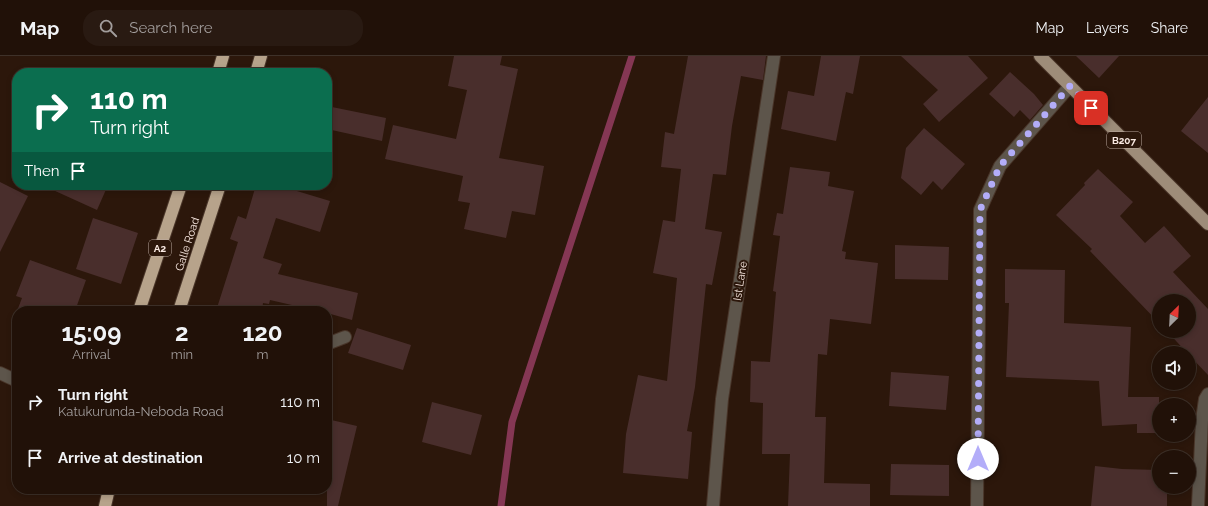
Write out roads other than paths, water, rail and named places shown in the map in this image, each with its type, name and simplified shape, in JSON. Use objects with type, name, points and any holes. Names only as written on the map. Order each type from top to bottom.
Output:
[{"type":"highway","points":[[219,68],[223,56]]},
{"type":"highway","points":[[257,68],[261,56]]},
{"type":"highway","name":"A2","points":[[141,306],[179,190]]},
{"type":"highway","name":"Galle Road","points":[[181,306],[218,190]]},
{"type":"highway","points":[[105,506],[108,494]]},
{"type":"main road","name":"B207","points":[[1040,56],[1208,224]]},
{"type":"street","name":"Ist Lane","points":[[713,506],[722,398],[774,56]]},
{"type":"street","points":[[977,506],[980,210],[1000,166],[1070,86]]},
{"type":"street","points":[[332,342],[345,337]]},
{"type":"street","points":[[0,373],[12,379]]},
{"type":"street","points":[[1198,506],[1202,420],[1205,400],[1208,394]]},
{"type":"waterway","points":[[501,506],[512,422],[632,56]]}]
